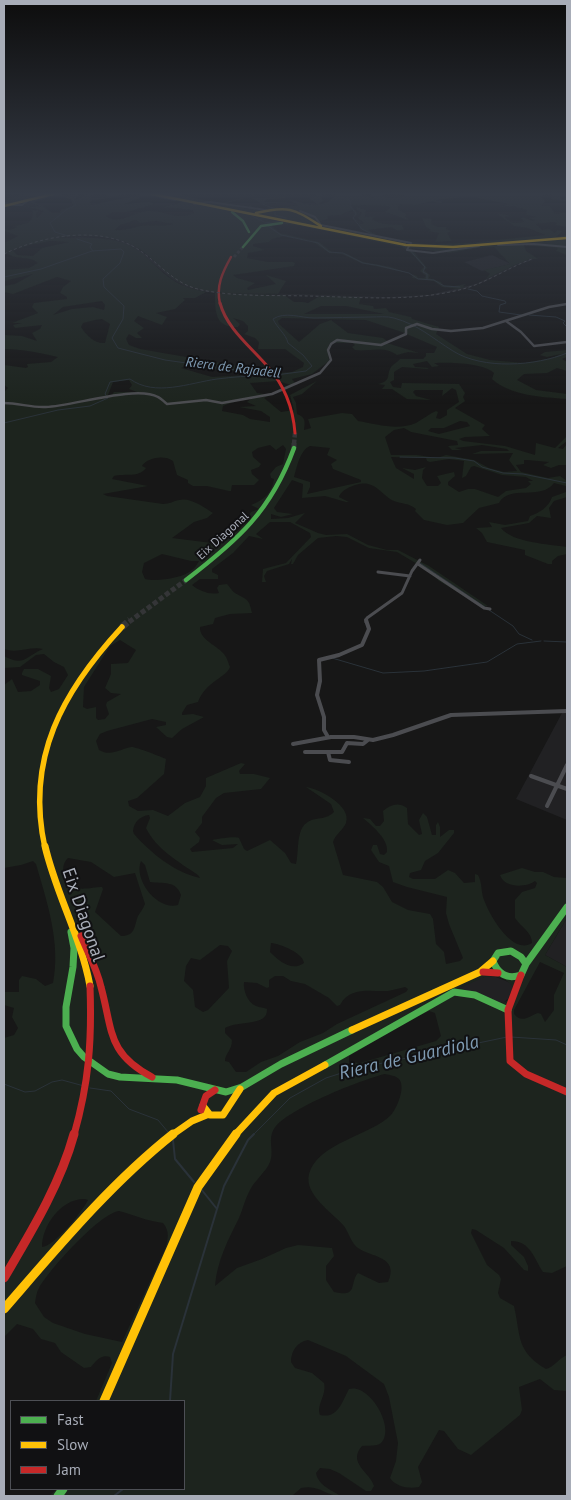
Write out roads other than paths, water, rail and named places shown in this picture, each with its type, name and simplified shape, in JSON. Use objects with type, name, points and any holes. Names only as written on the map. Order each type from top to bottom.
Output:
[{"type":"main road","points":[[228,264],[220,281],[219,291],[222,309],[231,326],[265,361],[289,397],[295,433]]},
{"type":"main road","name":"Eix Diagonal","points":[[186,580],[231,546],[264,511],[282,482],[294,448]]},
{"type":"main road","name":"Eix Diagonal","points":[[4,1278],[57,1187],[71,1151],[81,1117],[91,1051],[92,1028],[87,966],[45,848],[40,806],[40,774],[50,733],[70,688],[91,659],[122,628]]},
{"type":"main road","points":[[567,907],[526,964],[508,1010],[508,1053],[513,1064],[519,1070],[567,1092]]},
{"type":"main road","points":[[71,920],[70,926],[74,948],[66,1007],[66,1026],[77,1049],[95,1066],[108,1074],[131,1079],[157,1078],[190,1082],[226,1092],[242,1087],[281,1064],[326,1042],[480,972],[488,967],[495,956],[501,951],[511,951],[519,954],[536,952]]},
{"type":"main road","points":[[74,928],[80,934],[95,966],[116,1049],[124,1061],[132,1068],[157,1078]]},
{"type":"main road","points":[[519,954],[526,964]]},
{"type":"main road","points":[[493,961],[498,972]]},
{"type":"main road","points":[[480,972],[498,972],[516,982],[518,986]]},
{"type":"main road","points":[[510,978],[521,975]]},
{"type":"main road","points":[[104,1400],[198,1187],[230,1140],[265,1100],[297,1079],[454,992],[465,990],[474,993],[489,1003],[508,1010]]},
{"type":"main road","points":[[190,1082],[197,1086],[205,1097]]},
{"type":"main road","points":[[203,1106],[209,1114],[216,1116],[224,1114],[230,1109],[231,1100],[242,1087]]},
{"type":"main road","points":[[191,1122],[203,1106],[205,1097],[216,1090]]},
{"type":"main road","points":[[226,1092],[231,1100]]},
{"type":"main road","points":[[4,1309],[79,1222],[147,1157],[191,1122],[209,1114]]},
{"type":"street","points":[[4,404],[22,403],[33,407],[48,407],[136,393],[157,396],[164,403],[171,404],[206,400],[222,404],[248,397],[264,396],[320,373],[331,360],[328,350],[334,341],[341,340],[381,345],[406,334],[406,328],[416,324],[432,329],[451,331],[483,328],[549,307],[567,304]]},
{"type":"street","points":[[506,321],[534,346],[567,342]]},
{"type":"street","points":[[328,737],[324,730],[324,717],[317,695],[320,681],[319,660],[344,653],[362,645],[369,628],[366,622],[367,618],[398,598],[419,562],[440,580],[484,608],[490,609]]},
{"type":"street","points":[[378,572],[410,576]]},
{"type":"street","points":[[305,752],[342,752],[347,743],[363,744],[368,740],[398,734],[440,717],[451,715],[567,711]]},
{"type":"street","points":[[293,744],[310,739],[328,737],[358,737],[368,740]]},
{"type":"street","points":[[328,752],[330,760],[349,762]]},
{"type":"street","points":[[547,806],[567,766]]},
{"type":"street","points":[[531,776],[567,789]]},
{"type":"waterway","name":"Riera de Rajadell","points":[[4,277],[55,264]]},
{"type":"waterway","name":"Riera de Rajadell","points":[[119,264],[103,279],[104,287],[124,306],[123,319],[112,338],[118,348],[165,360],[272,375]]},
{"type":"waterway","points":[[369,264],[375,265]]},
{"type":"waterway","points":[[422,264],[425,267],[423,272],[427,274],[427,279]]},
{"type":"waterway","points":[[376,265],[409,273],[418,279],[434,280],[444,286],[460,287]]},
{"type":"waterway","points":[[468,289],[477,291],[482,296],[505,301],[506,303],[500,305],[499,312],[521,315]]},
{"type":"waterway","name":"Riera de Rajadell","points":[[276,375],[306,371],[312,366],[303,355],[288,343],[273,319],[283,315],[314,318],[391,317],[418,328],[453,351],[479,361],[510,364],[525,363],[540,361],[567,353]]},
{"type":"waterway","points":[[529,315],[556,317],[565,321],[563,323],[567,327]]},
{"type":"waterway","points":[[4,423],[58,410],[90,406],[108,398],[105,394],[110,382],[130,379],[150,387],[161,388],[184,386],[217,379],[264,375]]},
{"type":"waterway","points":[[400,457],[455,458],[474,461],[482,467],[503,473],[523,474],[567,483]]},
{"type":"waterway","points":[[420,563],[485,607]]},
{"type":"waterway","points":[[489,610],[513,626],[519,634],[532,640]]},
{"type":"waterway","points":[[332,658],[383,673],[424,671],[487,662],[517,644],[541,641]]},
{"type":"waterway","points":[[544,641],[567,642]]},
{"type":"waterway","name":"Riera de Guardiola","points":[[170,1400],[173,1354],[224,1186],[248,1140],[290,1098],[326,1078],[354,1069],[507,1037]]},
{"type":"waterway","name":"Riera de Guardiola","points":[[511,1037],[556,1040],[567,1045]]},
{"type":"waterway","points":[[4,1084],[25,1092],[35,1091],[52,1082],[62,1080],[84,1086]]},
{"type":"waterway","points":[[90,1088],[111,1091],[129,1109],[158,1120],[168,1132]]},
{"type":"waterway","points":[[173,1140],[175,1159],[194,1182]]},
{"type":"waterway","points":[[201,1189],[217,1209]]},
{"type":"waterway","name":"Riera de Guardiola","points":[[114,1496],[122,1490]]},
{"type":"tunnel","points":[[294,444],[295,433]]},
{"type":"tunnel","points":[[129,622],[186,580]]},
{"type":"tunnel","points":[[122,627],[130,620]]},
{"type":"railway","points":[[157,264],[177,280],[202,290],[241,295],[365,298],[422,296],[459,290],[478,284],[521,264]]}]
